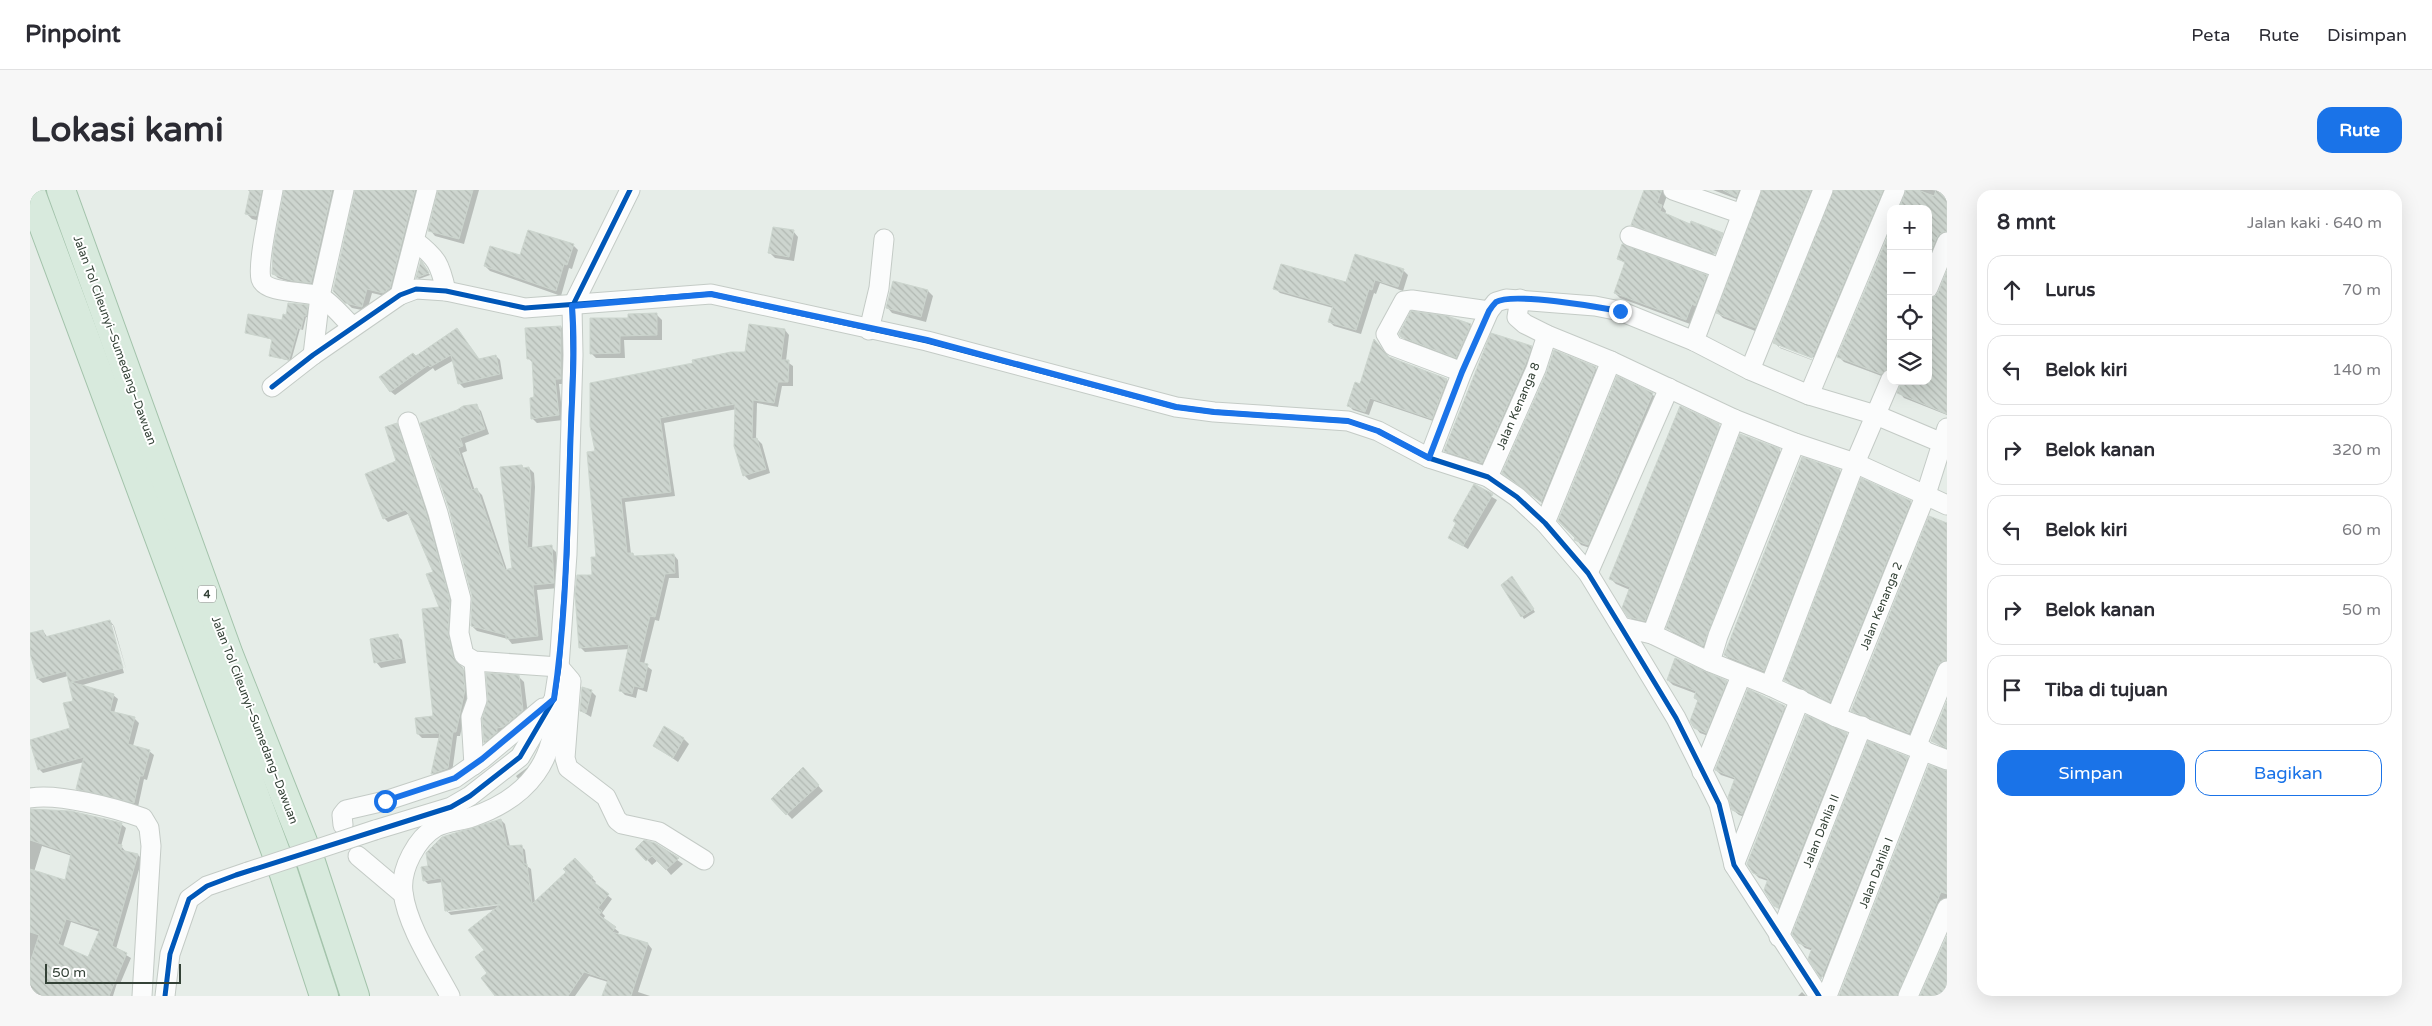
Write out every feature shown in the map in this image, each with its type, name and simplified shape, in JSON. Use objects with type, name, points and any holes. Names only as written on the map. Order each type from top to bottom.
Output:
[{"type":"highway","name":"Jalan Tol Cileunyi–Sumedang–Dawuan","points":[[30,190],[284,874],[324,996]]},
{"type":"highway","name":"Jalan Tol Cileunyi–Sumedang–Dawuan","points":[[61,190],[229,655],[311,862],[355,996]]},
{"type":"street","points":[[273,190],[261,264],[261,279],[266,285],[278,290],[320,296],[353,327]]},
{"type":"street","points":[[313,355],[320,296],[344,190]]},
{"type":"street","points":[[400,295],[427,190]]},
{"type":"street","points":[[450,996],[413,925],[403,894],[402,880],[422,836],[438,826],[487,811],[510,798],[530,781],[547,755],[553,740],[555,725],[554,699],[559,667],[567,544],[573,355],[572,306],[630,190]]},
{"type":"street","points":[[1673,190],[1742,214]]},
{"type":"street","points":[[1694,341],[1751,190]]},
{"type":"street","points":[[1750,370],[1823,190]]},
{"type":"street","points":[[1809,395],[1894,190]]},
{"type":"street","points":[[1630,236],[1720,268]]},
{"type":"street","points":[[869,330],[879,288],[884,239]]},
{"type":"street","points":[[415,241],[435,257],[446,291]]},
{"type":"street","points":[[1932,278],[1947,242]]},
{"type":"street","points":[[272,387],[313,355],[400,295],[416,290],[446,291],[525,308],[572,306],[711,294],[869,330],[927,340],[1176,407],[1214,412],[1348,421],[1378,431],[1429,458],[1488,477],[1517,497],[1545,522],[1588,574],[1676,718],[1719,804],[1734,865],[1819,996]]},
{"type":"street","points":[[1429,458],[1462,372],[1489,311],[1496,302],[1506,299],[1594,306],[1620,311],[1694,341],[1750,370],[1809,395],[1876,415],[1945,439]]},
{"type":"street","points":[[1520,299],[1517,317],[1525,324],[1547,335],[1611,361],[1734,419],[1795,443],[1855,463],[1947,505]]},
{"type":"street","points":[[1462,372],[1393,346],[1388,340],[1387,329],[1404,301],[1412,300],[1489,311]]},
{"type":"street","name":"Jalan Kenanga 8","points":[[1488,477],[1536,369],[1547,335]]},
{"type":"street","points":[[1545,522],[1611,361]]},
{"type":"street","points":[[1770,686],[1855,463],[1888,385]]},
{"type":"street","points":[[1588,574],[1669,388]]},
{"type":"street","points":[[1652,634],[1734,419]]},
{"type":"street","points":[[408,422],[438,513],[461,599],[459,633],[464,655],[474,661],[559,667],[571,681],[565,758],[568,768],[606,797],[617,820],[622,824],[659,832],[704,860]]},
{"type":"street","name":"Jalan Kenanga 2","points":[[1836,717],[1926,494],[1945,439]]},
{"type":"street","points":[[1710,662],[1718,636],[1795,443]]},
{"type":"street","points":[[1621,627],[1652,634],[1741,676],[1770,686],[1836,717],[1947,760]]},
{"type":"street","points":[[474,661],[477,700],[472,712],[471,722],[474,765]]},
{"type":"street","name":"Jalan Dahlia I","points":[[1827,996],[1920,748],[1947,670]]},
{"type":"street","points":[[1702,772],[1741,676]]},
{"type":"street","points":[[342,825],[342,815],[346,810],[385,801],[455,778],[474,765],[554,699]]},
{"type":"street","points":[[30,798],[51,797],[126,812],[143,818],[148,828],[150,846],[143,994],[166,994],[170,954],[189,899],[207,886],[450,807],[470,796],[520,758],[554,699]]},
{"type":"street","points":[[1734,865],[1800,699]]},
{"type":"street","name":"Jalan Dahlia II","points":[[1779,936],[1862,726]]},
{"type":"street","points":[[358,856],[403,894]]},
{"type":"street","points":[[1908,996],[1947,908]]},
{"type":"building","points":[[250,190],[262,190],[256,216],[245,214]]},
{"type":"building","points":[[284,190],[332,190],[311,283],[293,281],[272,274],[273,251]]},
{"type":"building","points":[[355,190],[415,190],[390,288],[383,293],[367,289],[362,307],[345,303],[333,291]]},
{"type":"building","points":[[438,190],[473,190],[459,239],[428,231]]},
{"type":"building","points":[[1644,190],[1662,190],[1657,203],[1662,205],[1660,211],[1690,224],[1691,221],[1723,233],[1715,254],[1631,225]]},
{"type":"building","points":[[1723,190],[1739,190],[1736,197]]},
{"type":"building","points":[[1762,190],[1811,190],[1755,328],[1716,313]]},
{"type":"building","points":[[1834,190],[1883,190],[1812,358],[1773,343]]},
{"type":"building","points":[[1906,190],[1918,190],[1934,196],[1936,190],[1947,190],[1947,231],[1937,237],[1932,249],[1932,205],[1900,205]]},
{"type":"building","points":[[773,227],[794,230],[789,257],[768,253]]},
{"type":"building","points":[[528,230],[574,244],[567,265],[564,264],[556,291],[484,266],[490,246],[520,255]]},
{"type":"building","points":[[1887,238],[1887,370],[1881,374],[1837,357]]},
{"type":"building","points":[[1622,244],[1707,275],[1695,306],[1692,304],[1686,320],[1614,293],[1625,262],[1617,259]]},
{"type":"building","points":[[1355,254],[1404,269],[1398,287],[1375,280],[1372,290],[1369,289],[1356,330],[1328,322],[1333,306],[1273,289],[1281,264],[1346,282]]},
{"type":"building","points":[[421,260],[429,273],[416,278]]},
{"type":"building","points":[[1947,271],[1947,414],[1897,393],[1900,385],[1932,385],[1932,298],[1938,293]]},
{"type":"building","points":[[893,281],[928,290],[921,317],[886,308]]},
{"type":"building","points":[[288,303],[308,305],[301,329],[298,328],[289,360],[269,356],[272,339],[245,333],[248,314],[282,320],[283,314],[286,315]]},
{"type":"building","points":[[1411,311],[1447,316],[1471,324],[1456,358],[1401,337],[1399,334]]},
{"type":"building","points":[[657,313],[657,335],[620,336],[620,353],[590,354],[590,318],[628,318],[628,314]]},
{"type":"building","points":[[749,324],[785,329],[781,360],[789,360],[788,382],[778,382],[774,403],[753,400],[752,439],[757,438],[766,469],[743,476],[734,446],[735,404],[660,418],[671,492],[621,498],[627,553],[633,553],[634,556],[674,554],[675,573],[665,574],[655,617],[650,616],[639,662],[648,664],[643,688],[634,686],[632,694],[619,691],[629,644],[579,648],[575,594],[577,575],[592,575],[591,557],[596,557],[587,452],[595,451],[590,426],[590,383],[693,363],[692,360],[731,352],[745,352]]},
{"type":"building","points":[[561,326],[561,379],[555,379],[559,415],[531,419],[530,398],[534,397],[532,359],[527,359],[525,328]]},
{"type":"building","points":[[457,328],[479,359],[496,355],[500,374],[458,384],[451,355],[430,367],[428,365],[390,392],[379,377],[413,353],[416,356]]},
{"type":"building","points":[[1491,333],[1532,346],[1482,463],[1444,451]]},
{"type":"building","points":[[1374,339],[1389,357],[1447,379],[1432,419],[1370,398],[1365,412],[1347,406],[1355,382],[1360,384]]},
{"type":"building","points":[[1554,350],[1596,367],[1541,502],[1502,473],[1546,374]]},
{"type":"building","points":[[1617,376],[1653,393],[1588,545],[1574,540],[1575,538],[1558,521]]},
{"type":"building","points":[[477,404],[485,429],[460,438],[463,446],[458,448],[472,490],[477,488],[505,570],[512,568],[500,467],[522,465],[523,468],[529,467],[531,482],[527,548],[552,545],[554,583],[533,585],[538,636],[506,639],[506,635],[471,626],[472,596],[449,509],[420,423],[457,410],[463,406]]},
{"type":"building","points":[[1680,406],[1719,424],[1719,427],[1645,621],[1628,617],[1622,608],[1630,587],[1609,579]]},
{"type":"building","points":[[397,423],[427,516],[450,600],[448,633],[453,657],[463,668],[465,690],[456,732],[453,732],[448,768],[431,774],[440,733],[417,734],[415,718],[433,716],[422,609],[439,607],[426,574],[433,572],[408,513],[405,510],[383,519],[365,474],[396,461],[385,427]]},
{"type":"building","points":[[1740,434],[1780,449],[1703,646],[1666,628]]},
{"type":"building","points":[[1802,457],[1840,470],[1764,671],[1724,655]]},
{"type":"building","points":[[1861,478],[1911,501],[1830,702],[1784,680]]},
{"type":"building","points":[[1474,484],[1493,494],[1463,546],[1448,538],[1456,523],[1453,521]]},
{"type":"building","points":[[1929,516],[1947,523],[1947,660],[1941,662],[1937,667],[1909,733],[1851,711]]},
{"type":"building","points":[[1512,576],[1534,609],[1521,617],[1501,585]]},
{"type":"building","points":[[110,620],[123,668],[71,682],[114,694],[110,711],[135,717],[128,744],[150,750],[143,776],[140,776],[134,803],[76,789],[84,757],[38,770],[30,742],[30,740],[70,728],[63,703],[73,701],[66,671],[37,679],[30,653],[30,633],[43,630],[45,637]]},
{"type":"building","points":[[398,634],[402,658],[374,663],[370,639]]},
{"type":"building","points":[[1675,658],[1727,681],[1706,733],[1694,728],[1690,721],[1698,700],[1694,698],[1696,691],[1667,680]]},
{"type":"building","points":[[486,673],[519,675],[523,710],[503,727],[497,728],[497,732],[484,743],[482,719],[488,700]]},
{"type":"building","points":[[582,687],[592,690],[586,713],[580,711]]},
{"type":"building","points":[[1748,689],[1785,706],[1742,814],[1732,810],[1728,797],[1735,778],[1715,770]]},
{"type":"building","points":[[1947,701],[1947,748],[1931,741]]},
{"type":"building","points":[[1806,715],[1847,733],[1778,908],[1774,906],[1764,890],[1768,879],[1753,873],[1747,864]]},
{"type":"building","points":[[664,726],[684,738],[673,758],[653,746]]},
{"type":"building","points":[[1868,741],[1908,757],[1821,979],[1808,959],[1812,948],[1798,943],[1792,934]]},
{"type":"building","points":[[1929,765],[1947,771],[1947,894],[1941,892],[1897,996],[1839,996]]},
{"type":"building","points":[[803,767],[819,785],[786,815],[771,799]]},
{"type":"building","points":[[30,809],[71,811],[122,823],[117,844],[122,845],[121,850],[138,854],[112,946],[127,953],[109,996],[30,996],[30,963],[39,935],[30,932],[30,869],[65,880],[71,854],[30,840]],"holes":[[[66,919],[100,929],[88,957],[58,944]]]},
{"type":"building","points":[[501,819],[507,846],[522,845],[524,864],[527,864],[532,904],[566,872],[563,869],[575,858],[593,877],[591,880],[609,894],[598,908],[602,911],[599,915],[616,927],[612,932],[648,943],[631,996],[602,996],[608,980],[584,972],[568,996],[495,996],[481,978],[487,973],[475,957],[484,950],[468,930],[501,904],[445,911],[441,878],[423,881],[421,867],[428,866],[426,853],[442,837]]},
{"type":"building","points":[[644,840],[655,843],[679,858],[666,870],[652,856],[646,861],[635,849]]},
{"type":"building","points":[[1947,936],[1947,996],[1920,996]]},
{"type":"cycle path","points":[[165,996],[170,954],[189,899],[207,886],[236,875],[451,807],[470,796],[520,757],[554,699],[559,667],[567,554],[573,355],[572,307],[630,190]]},
{"type":"cycle path","points":[[272,387],[313,355],[400,295],[416,289],[446,291],[525,308],[711,294],[927,341],[1176,407],[1214,412],[1348,421],[1378,431],[1429,458],[1488,477],[1517,497],[1545,523],[1588,573],[1676,718],[1719,804],[1734,865],[1819,996]]},
{"type":"route","points":[[385,801],[455,778],[482,759],[554,699],[559,667],[566,554],[573,355],[572,306],[711,294],[869,330],[927,340],[1077,382],[1176,407],[1214,412],[1348,421],[1378,431],[1429,458],[1462,372],[1489,311],[1496,302],[1506,299],[1520,299],[1594,306],[1620,311]]}]
